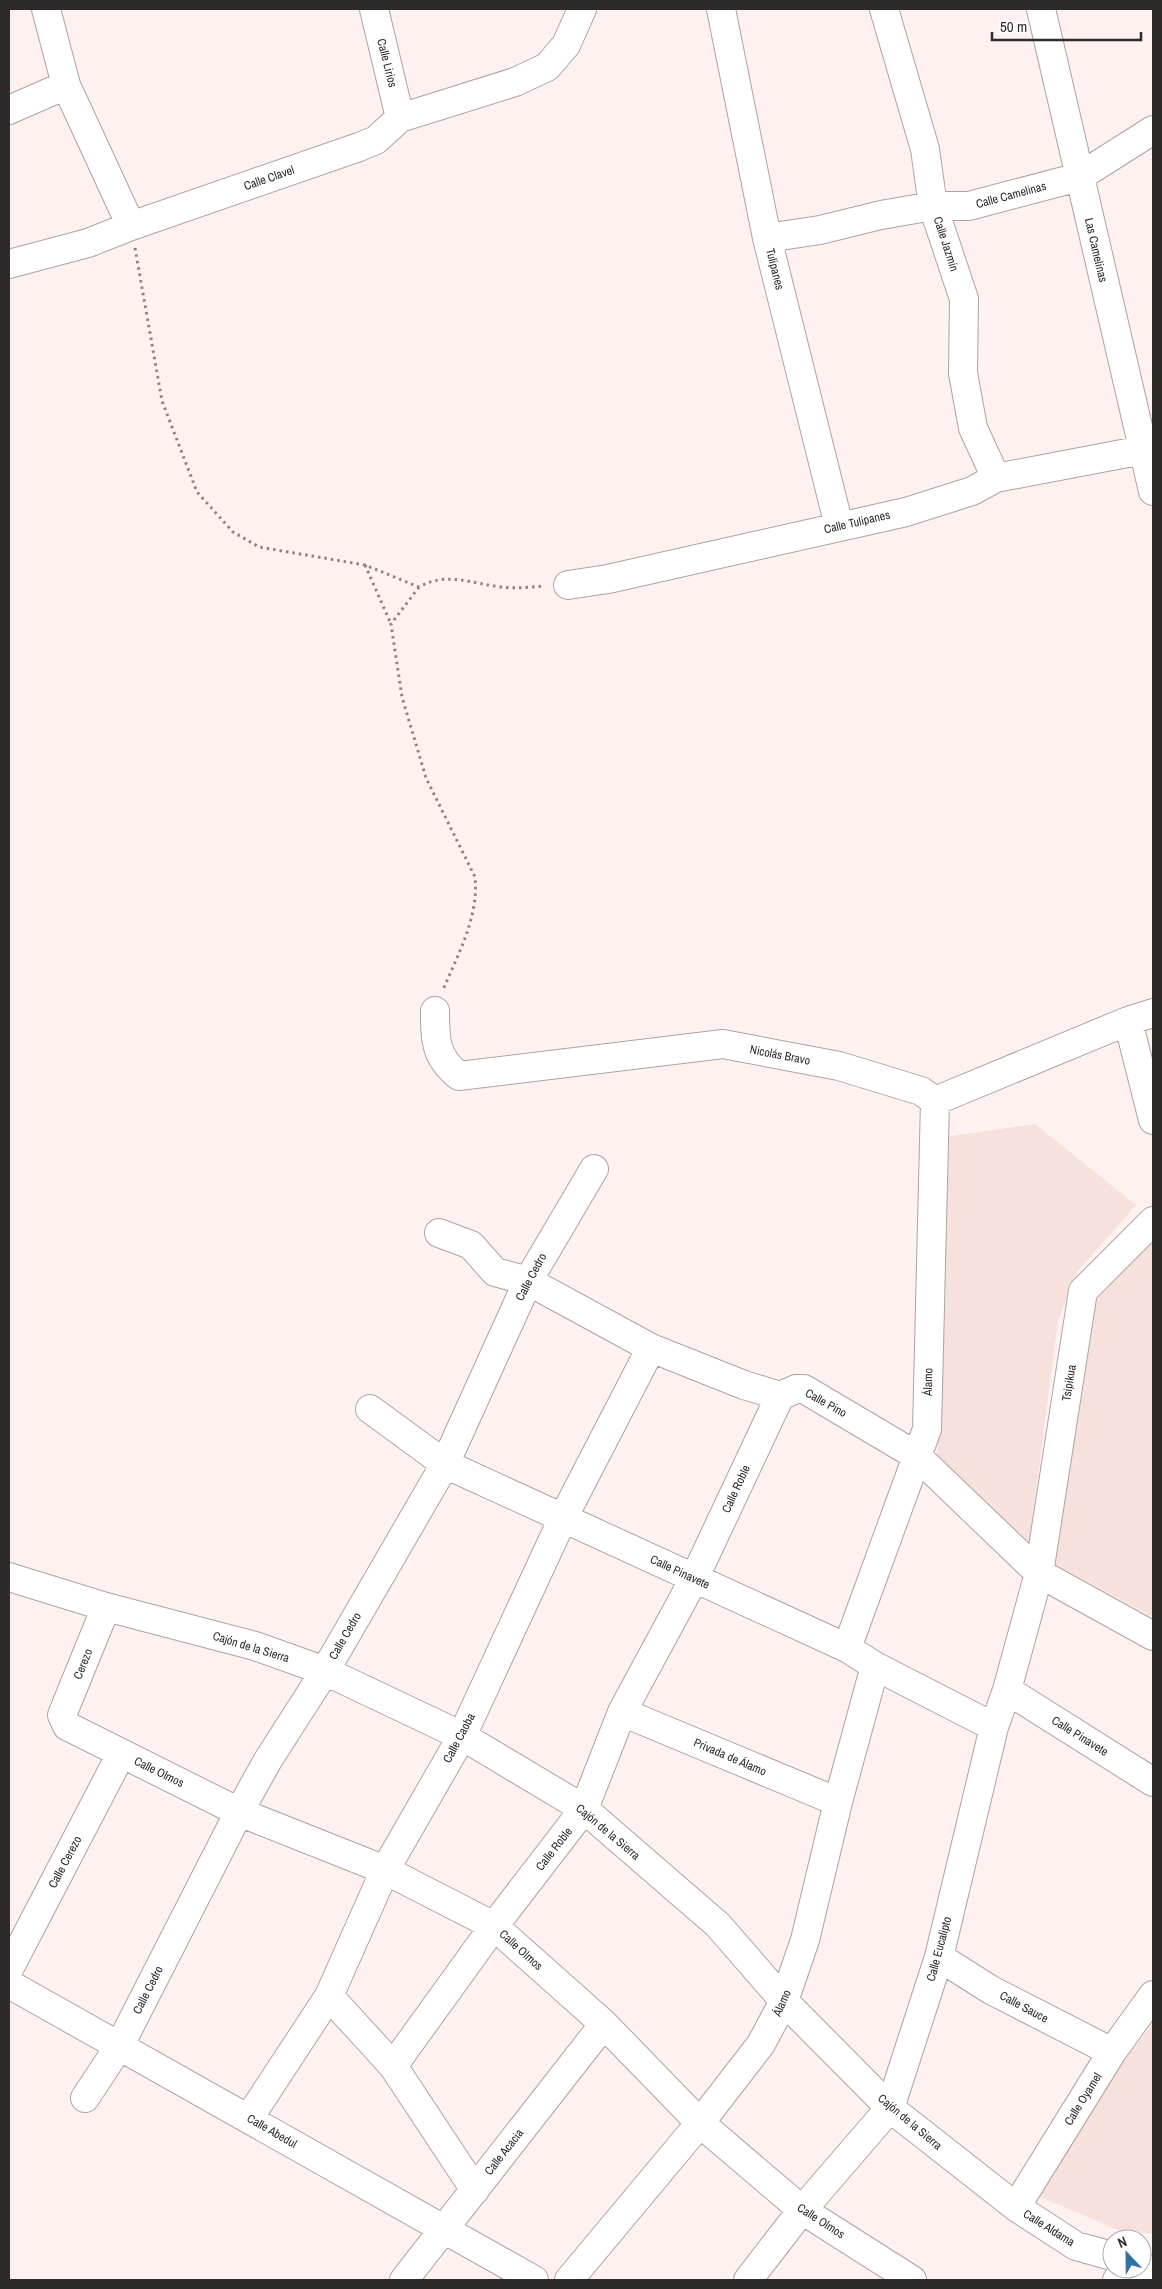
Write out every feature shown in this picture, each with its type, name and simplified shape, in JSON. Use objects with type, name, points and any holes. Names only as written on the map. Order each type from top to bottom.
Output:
[{"type":"street","points":[[46,9],[66,86],[131,226]]},
{"type":"street","name":"Calle Lirios","points":[[374,9],[400,118]]},
{"type":"street","points":[[400,118],[515,82],[547,66],[566,45],[582,9]]},
{"type":"street","name":"Tulipanes","points":[[721,9],[767,238],[839,526]]},
{"type":"street","name":"Calle Jazmín","points":[[884,9],[925,149],[934,206],[964,300],[963,373],[973,428],[996,478]]},
{"type":"street","name":"Las Camelinas","points":[[1041,9],[1153,491]]},
{"type":"street","points":[[9,110],[66,86]]},
{"type":"street","name":"Calle Clavel","points":[[9,264],[88,243],[131,226],[368,143],[376,140],[400,118]]},
{"type":"street","name":"Calle Camelinas","points":[[767,238],[820,230],[881,215],[934,206],[969,206],[1079,177],[1153,130]]},
{"type":"street","name":"Calle Tulipanes","points":[[568,585],[608,579],[839,526],[858,524],[972,491],[996,478],[1143,450]]},
{"type":"street","name":"Nicolás Bravo","points":[[435,1011],[435,1033],[440,1056],[459,1076],[723,1044],[839,1066],[920,1091],[935,1101]]},
{"type":"street","points":[[935,1101],[1128,1021],[1153,1013]]},
{"type":"street","points":[[1128,1021],[1153,1120]]},
{"type":"street","name":"Álamo","points":[[847,1648],[927,1428],[935,1101]]},
{"type":"street","name":"Calle Cedro","points":[[85,2098],[120,2045],[239,1812],[268,1760],[325,1671],[445,1464],[528,1281],[594,1169]]},
{"type":"street","name":"Tsipikua","points":[[1039,1573],[1083,1291],[1153,1221]]},
{"type":"street","points":[[439,1233],[472,1245],[495,1272],[528,1281],[651,1348],[744,1385],[780,1396]]},
{"type":"street","name":"Calle Caoba","points":[[249,2118],[329,1996],[385,1870],[462,1736],[563,1518],[651,1348]]},
{"type":"street","name":"Calle Pino","points":[[780,1396],[796,1389],[804,1390],[917,1456],[1039,1573],[1153,1636]]},
{"type":"street","name":"Calle Roble","points":[[393,2066],[494,1926],[584,1809],[622,1712],[694,1578],[780,1396]]},
{"type":"street","name":"Calle Pinavete","points":[[370,1409],[445,1464],[847,1648],[875,1666],[994,1727]]},
{"type":"street","name":"Calle Eucalipto","points":[[748,2280],[802,2210],[890,2108],[938,1957],[994,1727],[1007,1690],[1039,1573]]},
{"type":"street","name":"Cajón de la Sierra","points":[[9,1577],[106,1607],[255,1646],[325,1671],[462,1736],[584,1809],[718,1925],[784,2001],[890,2108],[1016,2207]]},
{"type":"street","name":"Cerezo","points":[[63,1721],[62,1716],[106,1607]]},
{"type":"street","name":"Álamo","points":[[569,2280],[700,2123],[761,2044],[784,2001],[805,1940],[838,1802],[875,1666]]},
{"type":"street","name":"Calle Pinavete","points":[[1007,1690],[1153,1782]]},
{"type":"street","name":"Privada de Álamo","points":[[622,1712],[838,1802]]},
{"type":"street","name":"Calle Olmos","points":[[63,1721],[67,1726],[239,1812],[385,1870],[494,1926],[604,2024],[700,2123],[802,2210],[912,2280]]},
{"type":"street","name":"Calle Cerezo","points":[[9,1969],[122,1754]]},
{"type":"street","name":"Calle Sauce","points":[[938,1957],[991,1990],[1112,2052]]},
{"type":"street","name":"Calle Abedul","points":[[9,1984],[534,2280]]},
{"type":"street","name":"Calle Oyamel","points":[[1016,2207],[1112,2052],[1153,1995]]},
{"type":"street","points":[[329,1996],[393,2066],[474,2190]]},
{"type":"street","name":"Calle Acacia","points":[[404,2280],[604,2024]]},
{"type":"street","name":"Calle Aldama","points":[[1016,2207],[1076,2246],[1102,2253]]},
{"type":"street","points":[[1117,2280],[1153,2268]]},
{"type":"path","points":[[131,226],[162,401],[197,492],[234,532],[259,547],[365,565],[419,587]]},
{"type":"path","points":[[365,565],[391,624],[402,697],[426,778],[475,877],[477,895],[473,916],[435,1011]]},
{"type":"path","points":[[391,624],[419,587],[430,581],[444,578],[504,588],[568,585]]},
{"type":"shaded area","points":[[1035,1124],[1136,1205],[1077,1272],[1058,1321],[1029,1544],[937,1457],[944,1137]]},
{"type":"shaded area","points":[[1153,1241],[1153,1617],[1053,1563],[1093,1296]]},
{"type":"shaded area","points":[[1153,2024],[1153,2234],[1152,2229],[1116,2229],[1038,2196],[1102,2089]]}]
